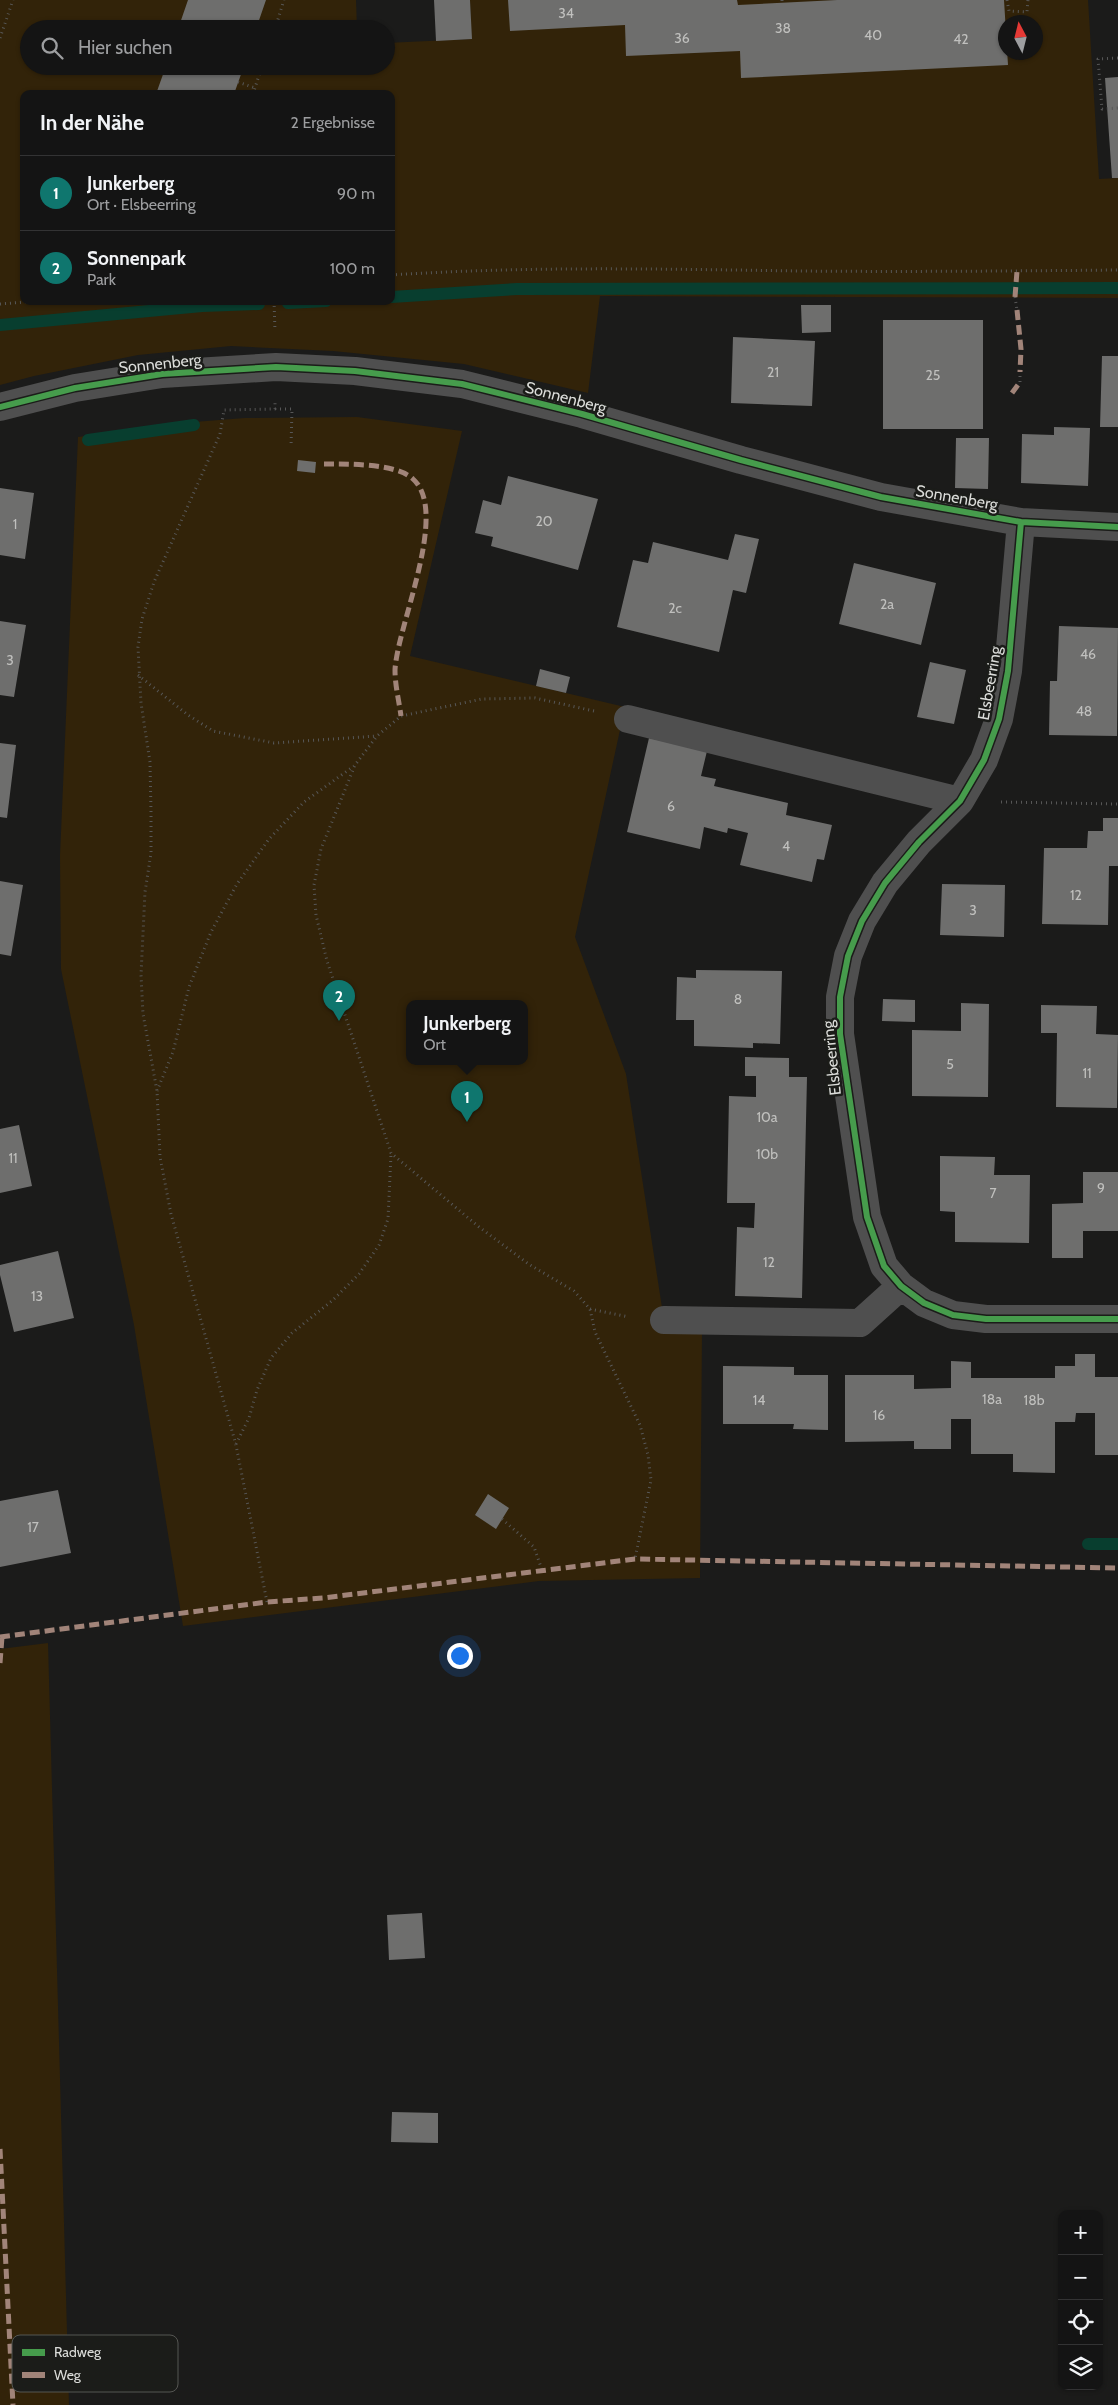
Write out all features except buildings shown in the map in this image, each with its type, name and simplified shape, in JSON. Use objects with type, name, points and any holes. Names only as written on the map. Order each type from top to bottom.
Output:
[{"type":"street","name":"Sonnenberg","points":[[0,406],[75,388],[162,374],[276,367],[355,371],[462,384],[582,414],[741,460],[881,497],[1021,522],[1118,527]]},
{"type":"street","name":"Elsbeerring","points":[[1021,522],[1008,671],[999,719],[984,760],[960,801],[919,842],[885,883],[862,921],[848,956],[840,997],[840,1034],[867,1217],[884,1266],[901,1286],[924,1303],[953,1315],[986,1319],[1118,1319]]},
{"type":"street","points":[[628,720],[960,801]]},
{"type":"street","points":[[664,1320],[860,1323],[901,1286]]},
{"type":"path","points":[[0,38],[13,0]]},
{"type":"path","points":[[278,20],[284,0]]},
{"type":"path","points":[[1007,0],[1009,11],[1027,12],[1028,0]]},
{"type":"path","points":[[1118,58],[1098,59],[1102,109],[1118,108]]},
{"type":"path","points":[[238,82],[255,88],[259,75]]},
{"type":"path","points":[[395,275],[462,270],[574,268],[891,272],[1118,270]]},
{"type":"path","points":[[1015,297],[1016,310]]},
{"type":"path","points":[[0,304],[20,302]]},
{"type":"path","points":[[1020,372],[1020,382]]},
{"type":"path","points":[[274,409],[292,409],[291,447]]},
{"type":"path","points":[[224,410],[220,434],[154,582],[142,619],[138,647],[138,675],[150,762],[151,853],[145,892],[141,975],[144,1014],[157,1091],[160,1157],[171,1214],[186,1274],[236,1445],[267,1602]]},
{"type":"path","points":[[138,675],[188,715],[213,731],[274,743],[377,736]]},
{"type":"path","points":[[236,1445],[250,1418],[257,1390],[271,1358],[292,1333],[333,1300],[359,1274],[379,1244],[388,1219],[391,1153],[327,961],[316,915],[314,885],[321,849],[355,766],[377,736],[401,716],[482,699],[535,698],[628,720]]},
{"type":"path","points":[[157,1091],[173,1052],[189,987],[212,932],[237,884],[270,839],[304,802],[355,766]]},
{"type":"path","points":[[960,801],[1118,804]]},
{"type":"path","points":[[391,1153],[479,1227],[530,1265],[574,1291],[590,1309],[595,1332],[640,1425],[648,1455],[651,1480],[635,1560]]},
{"type":"path","points":[[502,1519],[534,1547],[542,1570]]},
{"type":"shaded area","points":[[0,0],[356,0],[357,20],[20,20],[20,75],[395,75],[395,43],[471,39],[470,0],[1088,0],[1099,179],[1118,178],[1118,298],[600,296],[588,393],[464,364],[333,351],[231,346],[138,355],[34,376],[0,385]]},
{"type":"shaded area","points":[[357,417],[462,431],[410,656],[625,707],[575,937],[626,1074],[665,1327],[702,1330],[700,1578],[539,1581],[183,1626],[134,1325],[61,969],[60,856],[78,437],[194,422],[245,418]]},
{"type":"shaded area","points":[[48,1643],[67,2335],[12,2335],[12,2392],[69,2392],[69,2405],[0,2405],[0,1649]]},
{"type":"waterway","points":[[395,297],[517,289],[1118,288]]},
{"type":"waterway","points":[[0,325],[230,305]]},
{"type":"waterway","points":[[88,440],[194,425]]},
{"type":"waterway","points":[[1088,1544],[1118,1544]]},
{"type":"marked path","points":[[1015,297],[1017,271]]},
{"type":"marked path","points":[[1017,310],[1021,349],[1020,372]]},
{"type":"marked path","points":[[1012,393],[1020,382]]},
{"type":"marked path","points":[[324,464],[383,467],[395,470],[413,479],[423,495],[426,517],[424,542],[395,670],[401,716]]},
{"type":"marked path","points":[[0,1637],[267,1602],[323,1598],[635,1559],[1118,1568]]},
{"type":"marked path","points":[[0,1663],[2,1637]]},
{"type":"marked path","points":[[0,2149],[12,2385]]},
{"type":"marked path","points":[[12,2392],[13,2405]]},
{"type":"cycle path","points":[[0,407],[75,388],[162,374],[276,367],[355,371],[462,384],[582,414],[741,460],[881,497],[1021,522],[1118,527]]},
{"type":"cycle path","points":[[1021,522],[1008,671],[999,719],[984,760],[960,801],[919,842],[885,883],[862,921],[848,956],[840,997],[840,1034],[867,1217],[884,1266],[901,1286],[924,1303],[953,1315],[986,1319],[1118,1319]]},
{"type":"place","name":"Sonnenpark","points":[[339,1021]]},
{"type":"place","name":"Junkerberg","points":[[467,1122]]}]
